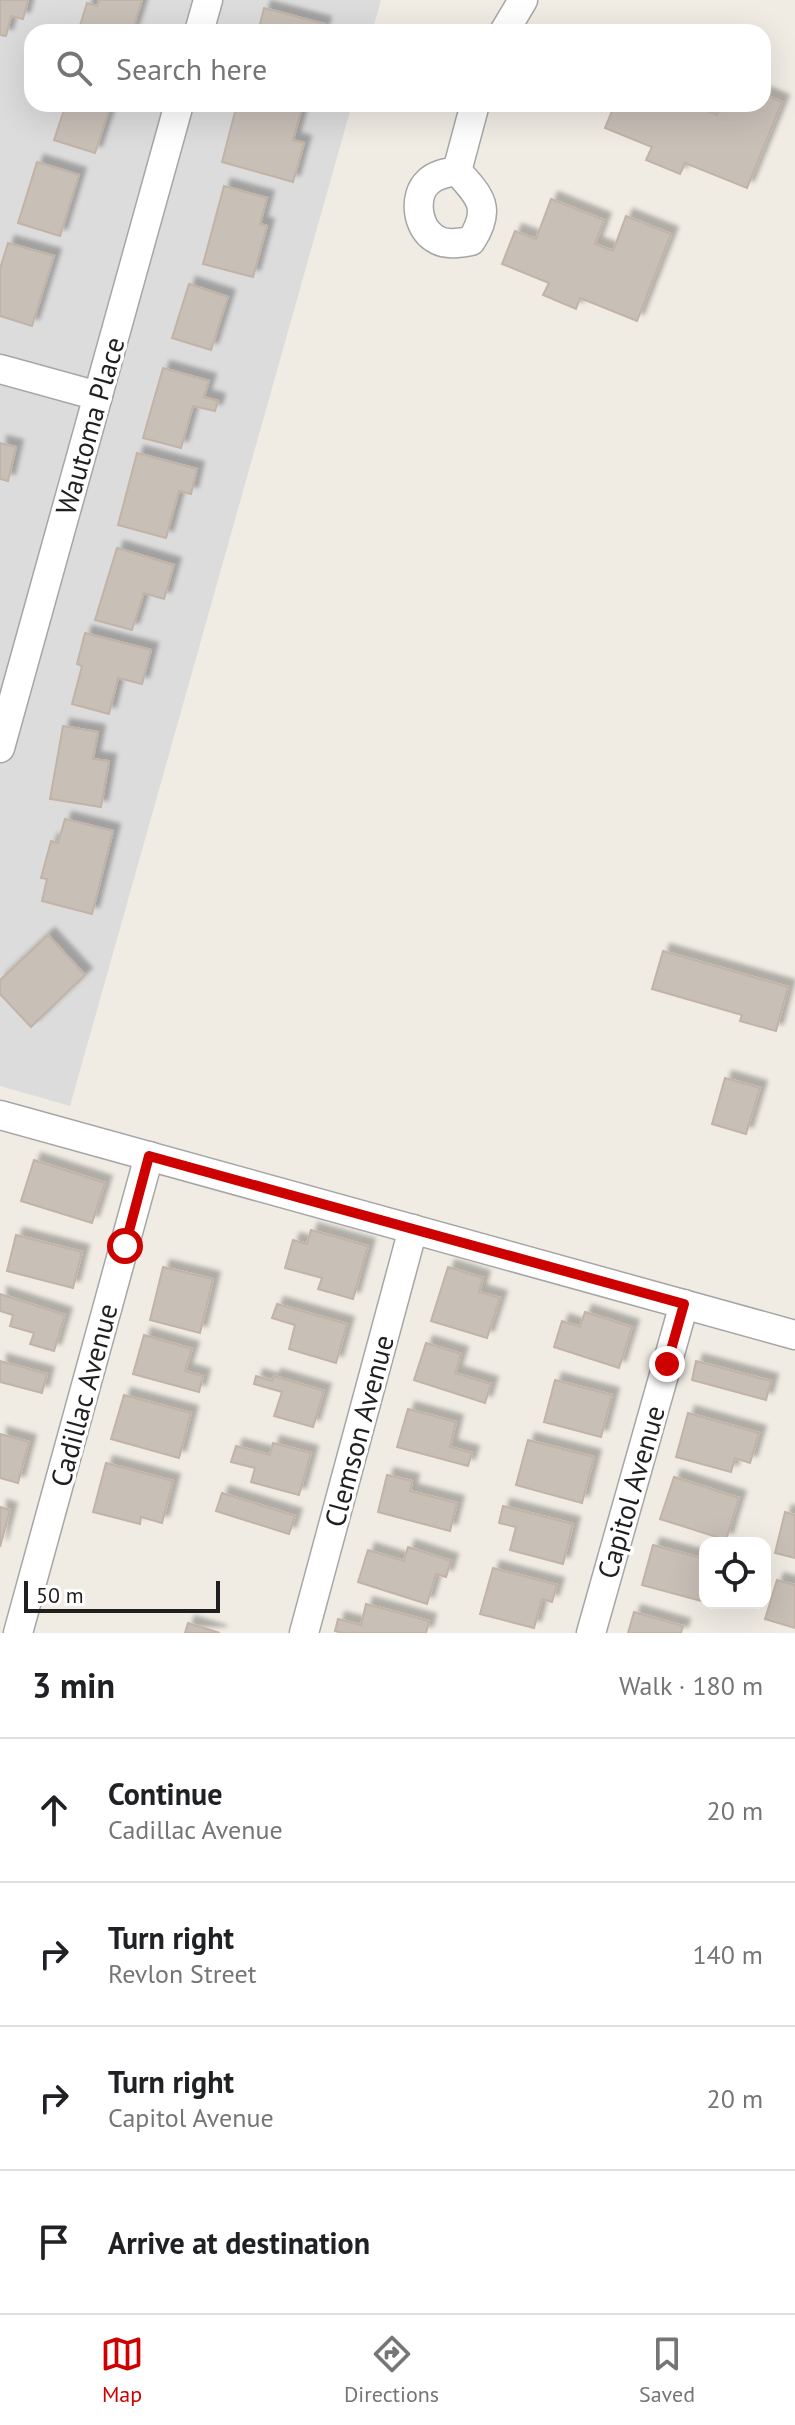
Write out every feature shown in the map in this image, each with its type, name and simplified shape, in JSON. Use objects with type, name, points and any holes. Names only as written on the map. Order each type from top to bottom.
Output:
[{"type":"street","points":[[201,24],[208,0]]},
{"type":"street","points":[[509,24],[523,0]]},
{"type":"street","name":"Wautoma Place","points":[[0,748],[177,112]]},
{"type":"street","points":[[457,171],[473,112]]},
{"type":"street","points":[[0,369],[98,396]]},
{"type":"street","points":[[0,1115],[795,1335]]},
{"type":"street","name":"Cadillac Avenue","points":[[18,1633],[149,1156]]},
{"type":"street","name":"Clemson Avenue","points":[[304,1633],[413,1229]]},
{"type":"street","name":"Capitol Avenue","points":[[591,1633],[684,1304]]},
{"type":"shaded area","points":[[0,0],[381,0],[374,24],[24,24],[24,112],[350,112],[70,1106],[0,1086]]},
{"type":"building","points":[[0,0],[28,0],[23,19],[11,16],[6,36],[0,35]]},
{"type":"building","points":[[99,0],[142,0],[134,24],[80,24],[87,3],[97,6]]},
{"type":"building","points":[[264,8],[324,24],[260,24]]},
{"type":"building","points":[[771,97],[782,102],[747,188],[685,163],[680,174],[646,160],[652,147],[605,128],[612,112],[709,112],[717,115],[718,112],[771,112]]},
{"type":"building","points":[[63,112],[108,112],[95,153],[54,140]]},
{"type":"building","points":[[235,112],[301,112],[293,140],[304,143],[293,182],[222,162]]},
{"type":"building","points":[[37,162],[79,175],[60,236],[18,223]]},
{"type":"building","points":[[224,186],[267,198],[260,224],[267,226],[253,277],[203,264]]},
{"type":"building","points":[[551,199],[604,220],[595,244],[613,251],[626,216],[671,234],[637,321],[580,298],[576,309],[543,295],[549,283],[502,264],[515,231],[536,239]]},
{"type":"building","points":[[8,243],[54,256],[32,326],[0,316],[0,269]]},
{"type":"building","points":[[189,284],[228,297],[211,350],[172,338]]},
{"type":"building","points":[[163,368],[209,381],[204,397],[218,401],[215,411],[193,406],[181,448],[143,438]]},
{"type":"building","points":[[0,443],[16,447],[8,481],[0,479]]},
{"type":"building","points":[[137,453],[197,469],[191,494],[179,491],[166,538],[118,525]]},
{"type":"building","points":[[117,548],[174,565],[164,599],[144,593],[132,630],[95,620]]},
{"type":"building","points":[[85,633],[151,650],[142,684],[118,678],[109,714],[72,704],[82,666],[77,664]]},
{"type":"building","points":[[63,726],[98,732],[93,759],[109,761],[101,807],[50,799]]},
{"type":"building","points":[[65,819],[113,831],[92,914],[42,901],[47,879],[41,878],[51,841],[58,843]]},
{"type":"building","points":[[48,935],[85,975],[31,1027],[0,994],[0,980]]},
{"type":"building","points":[[663,951],[788,987],[776,1031],[740,1021],[742,1015],[652,989]]},
{"type":"building","points":[[725,1078],[760,1088],[746,1134],[712,1124]]},
{"type":"building","points":[[34,1160],[105,1183],[92,1223],[21,1201]]},
{"type":"building","points":[[311,1230],[368,1246],[353,1299],[318,1289],[322,1278],[285,1268],[293,1240],[307,1244]]},
{"type":"building","points":[[16,1235],[82,1252],[73,1288],[7,1271]]},
{"type":"building","points":[[163,1267],[213,1279],[200,1333],[150,1320]]},
{"type":"building","points":[[448,1267],[483,1278],[479,1292],[500,1298],[487,1338],[431,1321]]},
{"type":"building","points":[[0,1294],[65,1315],[54,1351],[30,1344],[34,1333],[10,1326],[13,1315],[0,1311]]},
{"type":"building","points":[[277,1304],[347,1324],[336,1363],[289,1349],[295,1325],[272,1318]]},
{"type":"building","points":[[585,1312],[632,1327],[619,1368],[554,1347],[562,1321],[580,1327]]},
{"type":"building","points":[[144,1335],[192,1349],[185,1371],[203,1376],[199,1392],[133,1374]]},
{"type":"building","points":[[426,1343],[461,1354],[455,1373],[491,1384],[485,1403],[414,1380]]},
{"type":"building","points":[[0,1361],[47,1374],[42,1393],[0,1382]]},
{"type":"building","points":[[696,1361],[771,1381],[766,1400],[692,1380]]},
{"type":"building","points":[[256,1376],[272,1381],[274,1376],[324,1391],[313,1427],[274,1416],[282,1392],[254,1384]]},
{"type":"building","points":[[555,1380],[612,1395],[601,1437],[544,1422]]},
{"type":"building","points":[[124,1395],[191,1413],[179,1458],[111,1439]]},
{"type":"building","points":[[408,1409],[456,1422],[450,1447],[472,1453],[468,1466],[397,1447]]},
{"type":"building","points":[[688,1413],[759,1433],[750,1463],[735,1458],[731,1472],[676,1457]]},
{"type":"building","points":[[0,1434],[29,1442],[18,1483],[0,1478]]},
{"type":"building","points":[[528,1440],[594,1457],[582,1503],[516,1485]]},
{"type":"building","points":[[273,1443],[311,1453],[299,1495],[251,1482],[255,1468],[231,1462],[236,1446],[270,1455]]},
{"type":"building","points":[[106,1463],[173,1481],[162,1523],[141,1517],[140,1524],[93,1512]]},
{"type":"building","points":[[387,1475],[412,1481],[410,1491],[457,1503],[450,1531],[378,1512]]},
{"type":"building","points":[[674,1477],[739,1498],[727,1537],[717,1537],[660,1519]]},
{"type":"building","points":[[222,1493],[295,1516],[289,1534],[216,1511]]},
{"type":"building","points":[[503,1506],[573,1524],[563,1564],[510,1550],[516,1527],[499,1523]]},
{"type":"building","points":[[0,1507],[10,1510],[0,1547]]},
{"type":"building","points":[[785,1512],[795,1515],[795,1558],[775,1553]]},
{"type":"building","points":[[653,1545],[699,1557],[699,1600],[642,1585]]},
{"type":"building","points":[[408,1547],[451,1561],[446,1577],[436,1574],[427,1604],[358,1582],[368,1550],[404,1561]]},
{"type":"building","points":[[493,1568],[557,1585],[552,1602],[542,1599],[534,1628],[480,1614]]},
{"type":"building","points":[[777,1580],[795,1585],[795,1628],[765,1619],[768,1609],[771,1609]]},
{"type":"building","points":[[366,1604],[429,1621],[426,1633],[335,1631],[338,1619],[361,1625]]},
{"type":"building","points":[[634,1612],[683,1626],[681,1633],[628,1633]]},
{"type":"building","points":[[188,1623],[220,1633],[185,1633]]},
{"type":"route","points":[[125,1246],[149,1156],[684,1304],[667,1364]]}]
